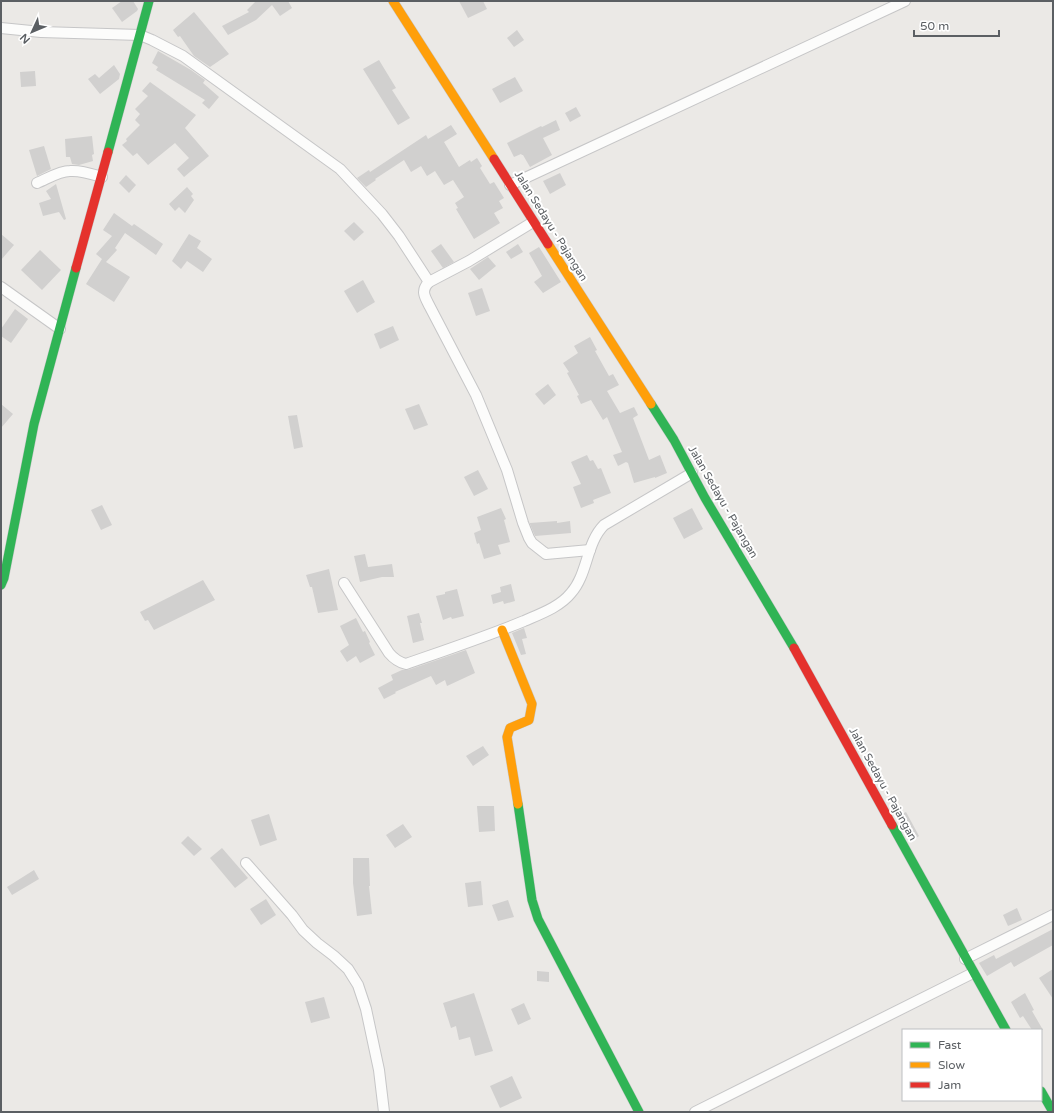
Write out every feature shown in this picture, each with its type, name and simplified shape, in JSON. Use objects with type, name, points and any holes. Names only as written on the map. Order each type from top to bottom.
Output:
[{"type":"main road","points":[[1,585],[4,578],[34,424],[150,1]]},
{"type":"main road","name":"Jalan Sedayu - Pajangan","points":[[393,1],[533,222],[674,440],[779,621],[965,959],[1005,1029]]},
{"type":"main road","points":[[502,630],[532,704],[529,720],[510,728],[507,737],[522,825],[532,900],[538,919],[547,938],[639,1112]]},
{"type":"main road","points":[[1042,1094],[1053,1112]]},
{"type":"street","points":[[510,185],[905,1]]},
{"type":"street","points":[[1,28],[41,32],[140,36],[152,40],[184,56],[340,169],[382,214],[429,282]]},
{"type":"street","points":[[37,183],[62,172],[71,170],[102,176]]},
{"type":"street","points":[[533,222],[468,262],[429,282],[424,287],[424,292],[430,307],[476,395],[507,470],[523,523],[532,543],[546,554],[590,550]]},
{"type":"street","points":[[1,287],[60,329]]},
{"type":"street","points":[[344,583],[389,653],[400,663],[406,664],[502,630],[557,605],[571,594],[578,583],[590,550],[601,528],[608,521],[692,473]]},
{"type":"street","points":[[246,863],[303,930],[348,969],[358,984],[366,1009],[379,1070],[384,1112]]},
{"type":"street","points":[[965,959],[1053,915]]},
{"type":"street","points":[[695,1112],[973,973]]},
{"type":"building","points":[[122,1],[133,1],[138,9],[122,22],[112,8]]},
{"type":"building","points":[[256,1],[288,1],[292,8],[280,16],[272,5],[256,20],[228,35],[222,26],[249,12],[247,10]]},
{"type":"building","points":[[459,1],[483,1],[487,9],[468,18]]},
{"type":"building","points":[[194,12],[229,54],[210,67],[194,56],[180,36],[178,37],[173,30]]},
{"type":"building","points":[[517,30],[524,40],[514,47],[507,38]]},
{"type":"building","points":[[158,51],[205,80],[203,83],[219,97],[209,109],[202,103],[205,100],[156,70],[158,67],[152,63]]},
{"type":"building","points":[[379,60],[396,88],[392,90],[410,118],[398,125],[363,69]]},
{"type":"building","points":[[114,65],[120,74],[119,79],[100,94],[88,79],[95,74],[99,78]]},
{"type":"building","points":[[35,71],[36,86],[21,87],[20,72]]},
{"type":"building","points":[[515,77],[523,91],[500,103],[492,89]]},
{"type":"building","points":[[150,82],[196,115],[185,128],[209,156],[184,177],[177,169],[189,158],[175,143],[148,165],[137,153],[133,156],[122,145],[140,125],[135,120],[140,114],[135,109],[148,96],[142,91]]},
{"type":"building","points":[[576,107],[581,116],[570,122],[565,113]]},
{"type":"building","points":[[556,120],[560,130],[543,138],[552,155],[530,167],[523,155],[521,154],[514,157],[507,143]]},
{"type":"building","points":[[451,125],[457,134],[444,142],[459,167],[470,160],[471,162],[477,158],[482,166],[480,168],[490,184],[494,182],[504,198],[499,201],[503,208],[494,213],[500,223],[474,239],[456,209],[458,208],[455,203],[464,197],[453,180],[444,185],[435,171],[427,176],[421,166],[411,172],[404,160],[375,179],[376,180],[366,187],[357,178],[369,170],[370,172],[426,135],[428,139]]},
{"type":"building","points":[[92,136],[94,154],[92,155],[93,161],[79,165],[72,164],[70,157],[66,157],[65,139]]},
{"type":"building","points":[[44,146],[51,169],[37,176],[29,150]]},
{"type":"building","points":[[560,173],[566,185],[550,194],[543,181]]},
{"type":"building","points":[[126,175],[136,185],[129,193],[119,183]]},
{"type":"building","points":[[56,184],[66,219],[64,220],[59,212],[43,216],[39,203],[51,199],[46,191]]},
{"type":"building","points":[[187,187],[193,194],[191,196],[194,200],[185,213],[179,207],[175,211],[169,204]]},
{"type":"building","points":[[114,213],[132,226],[134,224],[163,244],[156,255],[125,233],[115,248],[117,250],[106,262],[130,277],[114,302],[86,284],[102,259],[96,254],[112,236],[103,230]]},
{"type":"building","points":[[354,222],[364,232],[354,241],[344,231]]},
{"type":"building","points":[[1,234],[14,245],[1,260]]},
{"type":"building","points":[[189,234],[201,241],[197,248],[212,259],[203,272],[187,261],[181,269],[172,261]]},
{"type":"building","points":[[441,244],[454,262],[443,268],[431,251]]},
{"type":"building","points":[[518,244],[523,252],[511,259],[506,252]]},
{"type":"building","points":[[539,247],[561,282],[543,293],[534,282],[542,276],[529,253]]},
{"type":"building","points":[[40,250],[61,270],[42,290],[21,270]]},
{"type":"building","points":[[488,257],[496,266],[479,280],[470,269]]},
{"type":"building","points":[[363,280],[375,302],[357,313],[344,291]]},
{"type":"building","points":[[482,288],[490,311],[476,316],[468,293]]},
{"type":"building","points":[[15,309],[28,319],[11,343],[1,336],[1,329]]},
{"type":"building","points":[[393,326],[399,340],[380,349],[374,334]]},
{"type":"building","points":[[590,337],[597,350],[595,351],[609,376],[613,374],[619,385],[607,391],[620,413],[634,407],[638,415],[633,418],[649,460],[660,455],[667,473],[655,478],[634,483],[628,463],[626,462],[618,466],[613,455],[622,452],[607,417],[603,420],[591,400],[581,404],[577,396],[579,395],[567,373],[569,372],[563,363],[578,353],[574,346]]},
{"type":"building","points":[[548,384],[556,395],[544,405],[535,394]]},
{"type":"building","points":[[1,404],[13,414],[1,428]]},
{"type":"building","points":[[419,404],[428,425],[414,430],[405,409]]},
{"type":"building","points":[[297,415],[303,447],[294,449],[288,416]]},
{"type":"building","points":[[587,455],[590,461],[593,460],[598,469],[601,468],[611,493],[593,500],[594,503],[581,508],[573,487],[581,484],[571,462]]},
{"type":"building","points":[[478,470],[488,489],[474,496],[464,477]]},
{"type":"building","points":[[102,505],[112,525],[101,530],[91,510]]},
{"type":"building","points":[[501,508],[506,519],[504,520],[510,542],[498,545],[501,554],[484,559],[474,533],[481,530],[477,517]]},
{"type":"building","points":[[692,508],[703,529],[684,539],[673,518]]},
{"type":"building","points":[[557,521],[557,523],[570,521],[571,533],[535,536],[530,524],[530,523]]},
{"type":"building","points":[[365,554],[368,567],[392,564],[394,577],[382,577],[360,582],[354,556]]},
{"type":"building","points":[[329,569],[338,610],[318,613],[312,587],[310,587],[306,575]]},
{"type":"building","points":[[203,580],[215,600],[154,630],[148,620],[145,621],[140,612]]},
{"type":"building","points":[[511,584],[515,601],[504,604],[503,601],[493,604],[491,595],[501,592],[500,587]]},
{"type":"building","points":[[457,589],[464,616],[452,619],[451,617],[443,620],[436,596]]},
{"type":"building","points":[[419,613],[424,640],[413,643],[407,616]]},
{"type":"building","points":[[356,618],[363,632],[365,631],[375,655],[360,663],[356,656],[347,662],[340,651],[349,645],[340,626]]},
{"type":"building","points":[[524,628],[527,638],[522,639],[526,654],[521,655],[512,633]]},
{"type":"building","points":[[466,650],[475,673],[447,686],[445,680],[436,685],[431,676],[395,692],[396,693],[384,699],[378,688],[393,680],[391,675],[402,670],[408,670]]},
{"type":"building","points":[[483,746],[489,755],[473,766],[466,756]]},
{"type":"building","points":[[477,806],[494,806],[495,831],[479,832]]},
{"type":"building","points":[[906,812],[919,836],[912,841],[898,816]]},
{"type":"building","points":[[269,814],[277,840],[260,846],[251,820]]},
{"type":"building","points":[[403,824],[412,837],[395,848],[386,835]]},
{"type":"building","points":[[188,836],[202,849],[194,856],[181,843]]},
{"type":"building","points":[[222,848],[248,878],[235,888],[210,858]]},
{"type":"building","points":[[353,858],[369,858],[369,886],[372,914],[357,916],[353,883]]},
{"type":"building","points":[[34,870],[39,879],[12,895],[7,887]]},
{"type":"building","points":[[481,881],[483,905],[468,907],[465,883]]},
{"type":"building","points":[[266,899],[276,915],[261,925],[250,909]]},
{"type":"building","points":[[508,900],[514,917],[498,921],[492,905]]},
{"type":"building","points":[[1017,908],[1022,920],[1008,926],[1003,915]]},
{"type":"building","points":[[1053,929],[1053,945],[1014,967],[1011,962],[987,976],[979,963],[994,955],[996,959]]},
{"type":"building","points":[[1053,969],[1053,999],[1039,978]]},
{"type":"building","points":[[537,971],[549,972],[549,982],[537,981]]},
{"type":"building","points":[[474,993],[493,1051],[475,1056],[470,1037],[459,1040],[456,1026],[451,1028],[443,1003]]},
{"type":"building","points":[[1025,993],[1034,1010],[1032,1011],[1043,1030],[1031,1029],[1023,1016],[1020,1018],[1011,1002]]},
{"type":"building","points":[[324,997],[330,1018],[311,1023],[305,1002]]},
{"type":"building","points":[[524,1003],[531,1019],[518,1025],[511,1009]]},
{"type":"building","points":[[512,1076],[522,1098],[500,1108],[490,1086]]},
{"type":"traffic: fast","points":[[108,152],[149,1]]},
{"type":"traffic: fast","points":[[1,585],[4,578],[34,424],[76,268]]},
{"type":"traffic: fast","points":[[651,404],[674,440],[705,498],[794,648]]},
{"type":"traffic: fast","points":[[518,804],[532,900],[538,919],[639,1112]]},
{"type":"traffic: fast","points":[[892,825],[1005,1029]]},
{"type":"traffic: fast","points":[[1042,1093],[1053,1112]]},
{"type":"traffic: slow","points":[[393,1],[494,159]]},
{"type":"traffic: slow","points":[[548,244],[651,404]]},
{"type":"traffic: slow","points":[[502,630],[532,704],[529,720],[510,728],[507,737],[518,804]]},
{"type":"traffic: jam","points":[[76,268],[108,152]]},
{"type":"traffic: jam","points":[[494,159],[548,244]]},
{"type":"traffic: jam","points":[[794,648],[892,825]]}]
